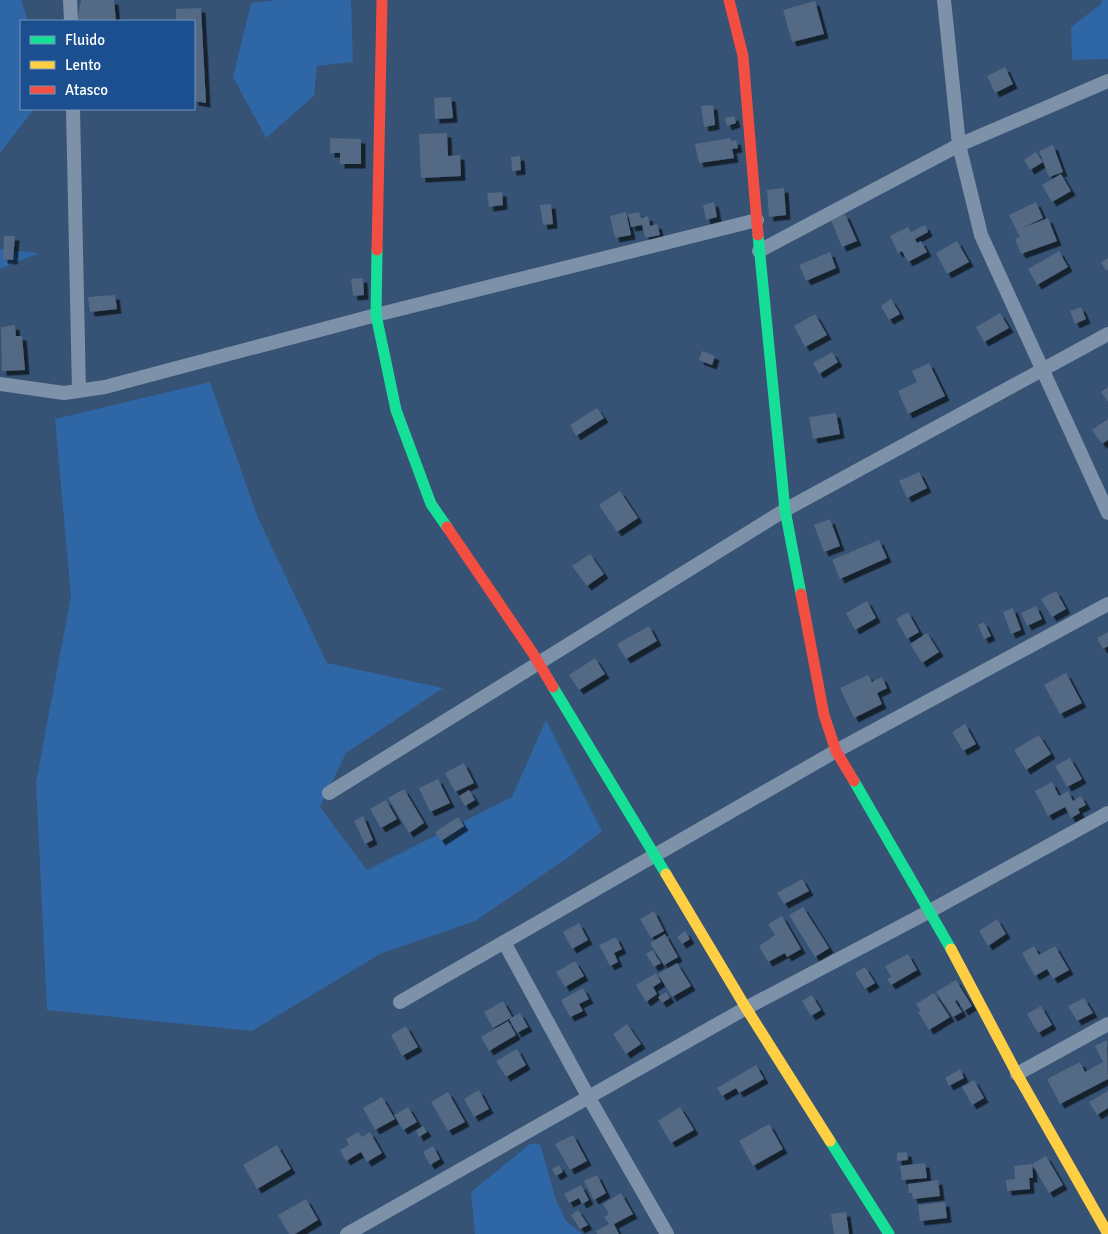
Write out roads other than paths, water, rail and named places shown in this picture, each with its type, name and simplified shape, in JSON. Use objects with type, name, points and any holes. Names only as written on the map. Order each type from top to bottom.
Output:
[{"type":"street","points":[[70,0],[71,20]]},
{"type":"street","points":[[382,0],[376,315],[396,410],[431,504],[539,663],[746,1008],[889,1234]]},
{"type":"street","points":[[729,0],[743,56],[759,251],[785,510],[824,715],[836,751],[930,911],[1017,1074],[1108,1234]]},
{"type":"street","points":[[944,0],[959,145],[981,235],[1108,513]]},
{"type":"street","points":[[759,251],[959,145],[1108,81]]},
{"type":"street","points":[[73,110],[79,391]]},
{"type":"street","points":[[0,384],[64,393],[105,387],[376,315],[757,220]]},
{"type":"street","points":[[329,793],[785,510],[1108,334]]},
{"type":"street","points":[[400,1002],[836,751],[1108,604]]},
{"type":"street","points":[[346,1234],[746,1008],[930,911],[1108,813]]},
{"type":"street","points":[[504,942],[589,1098],[667,1234]]},
{"type":"street","points":[[1017,1074],[1108,1024]]}]
